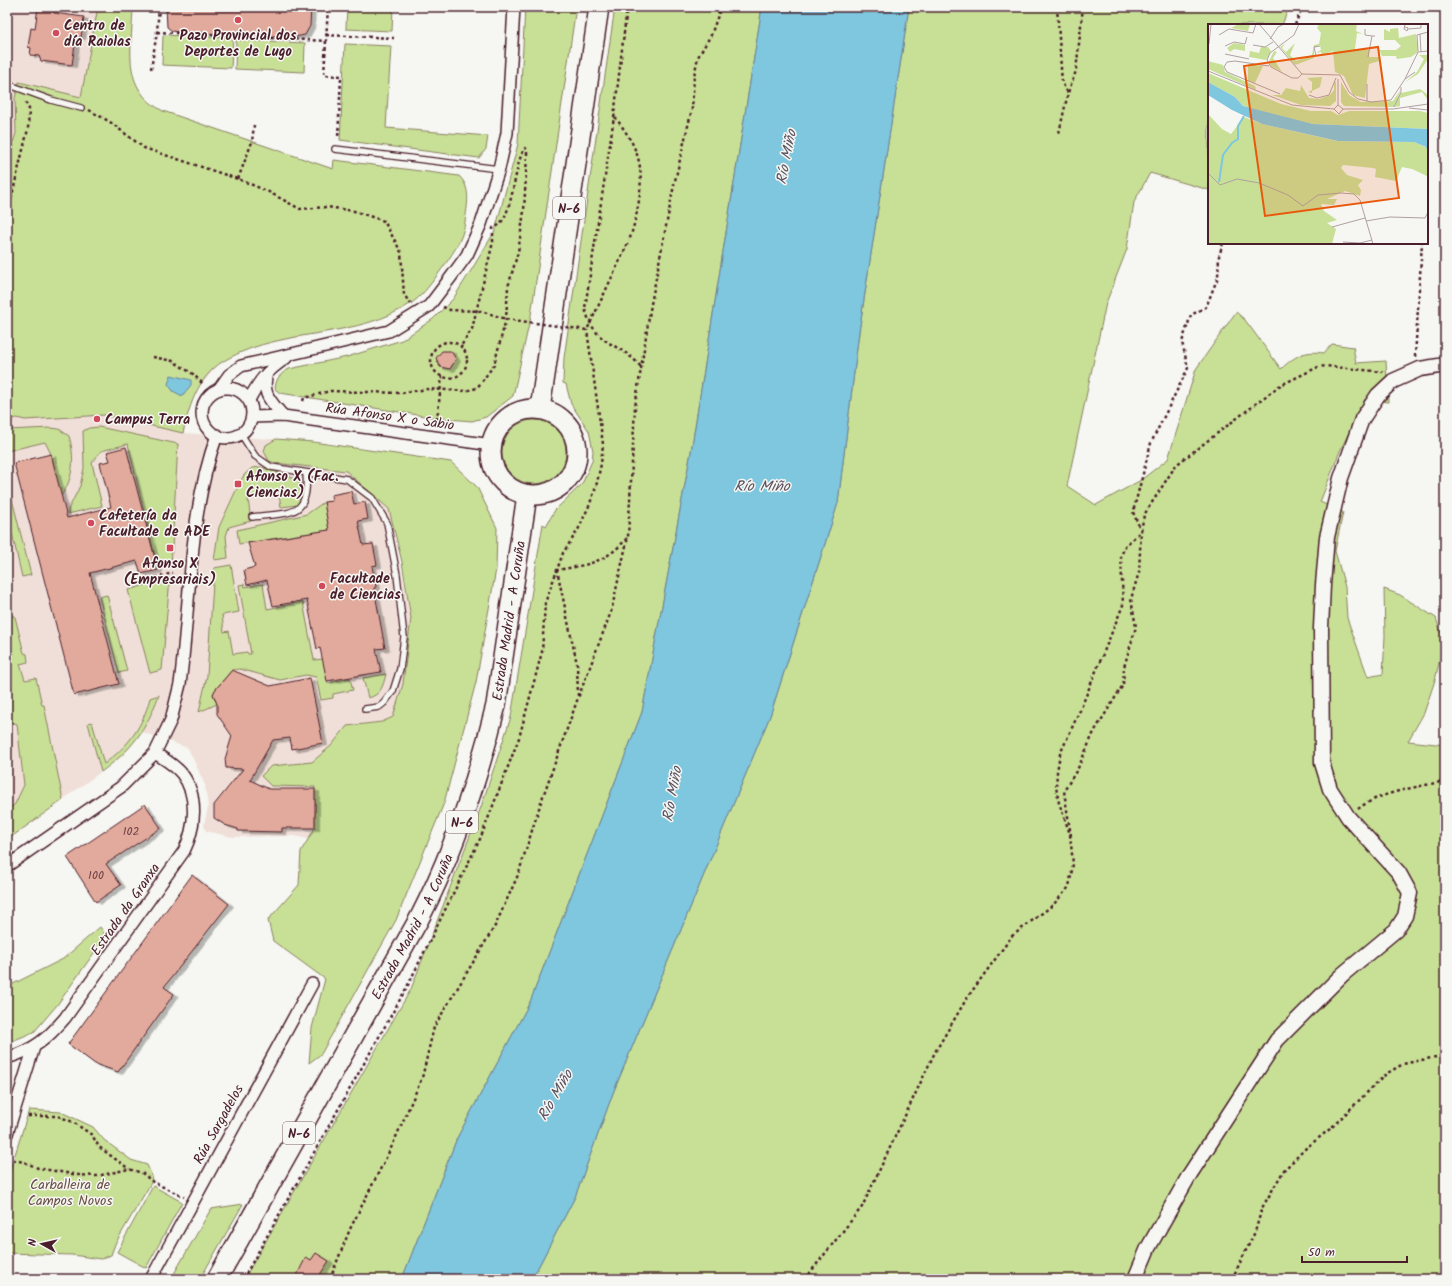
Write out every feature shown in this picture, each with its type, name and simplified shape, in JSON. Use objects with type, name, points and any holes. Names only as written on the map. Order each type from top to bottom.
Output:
[{"type":"highway","name":"N-6","points":[[540,409],[599,7]]},
{"type":"highway","points":[[540,409],[552,413],[566,424],[576,440],[577,452],[575,464],[570,476],[562,485],[552,492],[540,495],[527,495],[512,488],[499,477],[491,457],[492,445],[500,425],[508,417],[518,412],[540,409]]},
{"type":"highway","name":"Estrada Madrid - A Coruña","points":[[217,1279],[419,919],[440,878],[461,827],[488,739],[496,705],[527,495]]},
{"type":"street","points":[[219,389],[231,388],[242,392],[249,400],[252,417],[250,424],[241,434],[229,438],[217,436],[210,431],[202,416],[206,399],[219,389],[229,375],[242,366],[389,331],[429,306],[467,255],[481,224],[499,169],[507,127],[514,7]]},
{"type":"street","points":[[249,400],[268,370],[293,354]]},
{"type":"street","points":[[1134,1279],[1148,1248],[1190,1174],[1277,1040],[1343,974],[1396,930],[1405,916],[1410,892],[1399,873],[1348,817],[1330,789],[1322,763],[1321,628],[1327,537],[1341,478],[1362,418],[1378,395],[1393,381],[1420,369],[1445,365]]},
{"type":"street","points":[[268,370],[264,382],[265,391],[283,416]]},
{"type":"street","name":"Rúa Afonso X o Sabio","points":[[252,417],[283,416],[492,445]]},
{"type":"street","points":[[7,866],[121,787],[155,753],[171,720],[180,687],[197,508],[208,461],[217,436]]},
{"type":"street","name":"Estrada da Granxa","points":[[7,1058],[34,1047],[49,1037],[73,1007],[184,851],[191,837],[193,806],[190,789],[183,775],[155,753]]},
{"type":"street","name":"Rúa Sargadelos","points":[[151,1279],[312,984]]},
{"type":"street","points":[[7,1134],[34,1047]]},
{"type":"lane","points":[[7,84],[81,108]]},
{"type":"lane","points":[[335,149],[499,169]]},
{"type":"lane","points":[[241,434],[255,456],[271,467],[347,479],[372,498],[387,523],[397,575],[404,637],[400,668],[393,691],[379,707],[365,709]]},
{"type":"lane","points":[[252,517],[296,510],[305,502],[308,488],[306,473]]},
{"type":"path","points":[[151,70],[159,7]]},
{"type":"path","points":[[328,7],[324,75],[342,76],[338,138]]},
{"type":"path","points":[[627,7],[614,117],[585,308],[588,321],[605,341],[632,356],[641,367]]},
{"type":"path","points":[[330,1279],[350,1229],[392,1146],[422,1078],[434,1027],[495,926],[518,875],[541,802],[578,698],[611,612],[628,537],[634,407],[641,367],[673,193],[692,109],[694,76],[698,57],[711,35],[721,7]]},
{"type":"path","points":[[1057,7],[1062,83],[1068,93]]},
{"type":"path","points":[[1059,133],[1068,93],[1076,71],[1083,7]]},
{"type":"path","points":[[1295,24],[1302,7]]},
{"type":"path","points":[[157,32],[326,41]]},
{"type":"path","points":[[326,35],[394,38]]},
{"type":"path","points":[[7,216],[28,129],[29,109],[17,88]]},
{"type":"path","points":[[81,108],[93,111],[144,148],[238,179],[267,191],[300,209],[327,207],[354,211],[384,221],[401,252],[404,295],[410,303]]},
{"type":"path","points":[[578,698],[577,664],[557,570],[563,553],[578,530],[596,487],[603,444],[587,330],[629,240],[637,219],[640,197],[639,159],[633,146],[614,117]]},
{"type":"path","points":[[238,179],[252,142],[254,125]]},
{"type":"path","points":[[302,400],[304,398],[330,391],[402,393],[427,389],[465,391],[477,388],[494,364],[506,320],[508,287],[518,252],[524,211],[527,156],[527,149],[525,148],[519,161],[506,212],[501,223],[492,228],[493,242],[476,310],[469,336],[461,346]]},
{"type":"path","points":[[1141,531],[1133,512],[1151,444],[1188,368],[1182,342],[1191,315],[1206,307],[1218,277],[1219,256],[1222,244]]},
{"type":"path","points":[[1420,369],[1415,357],[1422,244]]},
{"type":"path","points":[[442,307],[450,310],[476,310],[506,320],[587,330]]},
{"type":"path","points":[[444,343],[456,343],[461,346],[467,356],[466,367],[458,375],[448,378],[442,376],[437,373],[432,362],[434,350],[444,343]]},
{"type":"path","points":[[153,357],[173,361],[193,374],[204,385]]},
{"type":"path","points":[[1071,848],[1071,831],[1064,791],[1078,768],[1094,732],[1123,685],[1124,667],[1136,627],[1131,599],[1139,572],[1141,531],[1144,515],[1176,465],[1279,386],[1318,367],[1326,366],[1407,375]]},
{"type":"path","points":[[437,420],[442,376]]},
{"type":"path","points":[[805,1279],[862,1207],[935,1052],[967,998],[1012,936],[1052,905],[1069,887],[1073,864],[1070,834],[1059,803],[1056,787],[1060,754],[1081,708],[1123,605],[1121,556],[1125,546],[1141,531]]},
{"type":"path","points":[[557,570],[593,564],[617,551],[628,537]]},
{"type":"path","points":[[149,579],[173,573]]},
{"type":"path","points":[[1348,817],[1367,802],[1406,790],[1445,781]]},
{"type":"path","points":[[1232,1279],[1255,1232],[1262,1208],[1284,1170],[1306,1148],[1335,1125],[1386,1074],[1404,1064],[1445,1055]]},
{"type":"path","points":[[28,1116],[58,1116],[73,1122],[92,1135],[99,1147],[129,1169],[142,1173],[153,1182],[188,1199]]},
{"type":"path","points":[[13,1160],[24,1162],[38,1168],[78,1175],[97,1176],[129,1169]]},
{"type":"shaded area","name":"Campus Terra","points":[[7,7],[133,7],[131,66],[134,80],[141,95],[154,106],[163,111],[333,169],[334,160],[459,176],[466,185],[468,198],[465,224],[461,238],[431,283],[413,301],[385,317],[356,326],[257,345],[227,358],[217,366],[196,391],[190,404],[184,433],[313,442],[322,468],[346,471],[389,509],[411,618],[403,684],[393,717],[382,722],[347,726],[331,746],[313,762],[315,828],[308,839],[294,836],[232,837],[206,831],[204,825],[208,807],[205,785],[188,748],[142,732],[120,758],[7,840]]},
{"type":"green space","points":[[98,7],[133,7],[131,52],[134,79],[140,91],[149,102],[163,111],[333,169],[334,160],[459,176],[466,186],[468,198],[462,235],[435,279],[417,299],[392,314],[369,322],[274,342],[251,348],[229,358],[219,364],[203,380],[193,400],[183,433],[104,415],[25,420],[17,418],[7,420],[7,164],[16,133],[15,98],[19,82],[81,97]]},
{"type":"green space","points":[[347,7],[393,7],[392,31],[346,29]]},
{"type":"green space","points":[[525,7],[576,7],[531,315],[513,396],[486,417],[472,421],[437,418],[280,393],[275,389],[277,379],[289,369],[347,357],[402,340],[433,319],[453,299],[495,231],[518,144]]},
{"type":"green space","points":[[615,7],[762,7],[691,452],[642,712],[530,1002],[457,1138],[402,1279],[244,1279],[411,989],[481,807],[511,717],[543,524],[546,526],[555,510],[582,484],[592,461],[593,451],[589,431],[571,404],[566,384],[563,383],[564,358]]},
{"type":"green space","points":[[909,7],[1289,7],[1282,24],[1208,24],[1208,190],[1150,173],[1134,202],[1127,249],[1106,303],[1067,486],[1096,505],[1141,480],[1168,459],[1196,369],[1236,312],[1245,320],[1281,369],[1295,357],[1311,352],[1324,353],[1332,344],[1353,347],[1356,363],[1386,361],[1388,402],[1365,399],[1340,451],[1320,502],[1343,512],[1335,551],[1345,587],[1347,618],[1368,677],[1383,674],[1385,636],[1384,589],[1400,595],[1436,618],[1444,642],[1435,680],[1424,713],[1408,741],[1445,745],[1445,1279],[532,1279],[575,1197],[613,1093],[770,716],[838,503],[859,332]]},
{"type":"green space","points":[[163,35],[233,38],[231,68],[162,65]]},
{"type":"green space","points":[[236,40],[305,43],[304,72],[235,69]]},
{"type":"green space","points":[[345,44],[391,46],[386,128],[488,136],[486,149],[479,158],[340,140]]},
{"type":"green space","points":[[534,420],[546,423],[557,429],[563,440],[566,452],[563,464],[557,475],[546,481],[534,484],[522,481],[511,475],[505,464],[502,452],[505,440],[511,429],[522,423]]},
{"type":"green space","points":[[99,427],[178,444],[171,566],[158,569],[128,444],[101,451],[92,463],[102,506],[68,514],[68,510],[80,486],[84,468],[83,431],[89,428]]},
{"type":"green space","points":[[59,429],[69,436],[71,444],[73,459],[71,475],[69,482],[61,496],[51,454],[45,442],[7,451],[7,430]]},
{"type":"green space","points":[[276,439],[313,442],[451,462],[477,487],[497,528],[496,569],[476,682],[444,803],[396,920],[321,1054],[309,1063],[312,1028],[325,979],[273,941],[268,920],[299,885],[301,851],[315,828],[315,787],[271,786],[261,776],[271,766],[312,762],[331,746],[347,726],[382,722],[393,717],[403,684],[411,618],[402,562],[389,509],[346,471],[275,463],[269,461],[264,451],[266,445]]},
{"type":"green space","points":[[261,467],[299,480],[301,498],[298,505],[281,507],[279,494],[248,499],[251,521],[229,527],[226,536],[228,558],[214,560],[219,527],[239,484],[244,475],[252,468]]},
{"type":"green space","points":[[7,479],[31,575],[22,577],[7,511]]},
{"type":"green space","points":[[324,502],[329,530],[239,544],[237,530],[307,514]]},
{"type":"green space","points":[[231,565],[239,612],[222,615],[224,632],[229,631],[233,654],[247,652],[248,654],[251,654],[239,585],[244,584],[245,587],[263,584],[267,609],[303,602],[314,660],[323,659],[328,683],[350,678],[353,690],[333,694],[333,698],[321,700],[316,677],[306,675],[280,680],[240,669],[232,670],[213,694],[217,704],[199,712],[207,676],[214,568]]},
{"type":"green space","points":[[170,578],[162,670],[150,673],[128,590]]},
{"type":"green space","points":[[107,595],[127,671],[119,673],[99,597]]},
{"type":"green space","points":[[7,612],[15,617],[24,653],[27,654],[28,662],[20,664],[25,680],[36,678],[42,705],[44,705],[63,800],[7,840],[7,811],[15,804],[24,785],[17,724],[9,721],[7,704]]},
{"type":"green space","points":[[386,674],[379,692],[368,698],[363,678]]},
{"type":"green space","points":[[159,695],[149,719],[137,738],[122,755],[101,772],[88,723],[92,722],[104,764],[121,750],[139,727],[150,698]]},
{"type":"green space","points":[[100,927],[106,936],[57,1005],[34,1032],[7,1043],[7,987],[63,959]]},
{"type":"green space","name":"Carballeira de Campos Novos","points":[[29,1110],[61,1112],[93,1127],[104,1140],[131,1160],[147,1165],[152,1176],[151,1183],[115,1244],[111,1255],[101,1259],[72,1255],[7,1253],[7,1180]]},
{"type":"green space","points":[[153,1186],[182,1202],[146,1268],[117,1252]]},
{"type":"green space","points":[[243,1204],[200,1279],[171,1279],[211,1209]]},
{"type":"water","name":"Río Miño","points":[[762,7],[909,7],[859,332],[838,503],[770,716],[613,1093],[575,1197],[532,1279],[402,1279],[457,1138],[530,1002],[642,712],[691,452]]},
{"type":"water","points":[[171,375],[191,380],[191,385],[182,396],[173,391],[168,384]]},
{"type":"building","name":"Centro de día Raiolas","points":[[38,7],[54,8],[54,13],[84,17],[81,37],[76,37],[72,65],[41,61],[39,56],[30,55],[31,48],[28,47],[31,28],[35,29]]},
{"type":"building","name":"Pazo Provincial dos Deportes de Lugo","points":[[166,7],[311,7],[310,26],[305,35],[295,37],[178,32],[172,31],[167,27]]},
{"type":"building","points":[[442,351],[451,351],[456,359],[450,369],[440,367],[436,358]]},
{"type":"building","points":[[126,447],[158,570],[141,574],[137,561],[90,573],[119,684],[74,695],[14,463],[51,454],[67,518],[111,507],[100,463],[110,461],[107,452]]},
{"type":"building","name":"Facultade de Ciencias","points":[[351,491],[354,504],[365,502],[368,519],[358,521],[363,545],[373,544],[377,565],[372,566],[376,587],[374,588],[385,648],[376,649],[381,672],[327,681],[320,648],[317,649],[307,600],[273,606],[267,580],[247,585],[244,570],[255,567],[248,543],[329,530],[324,502],[332,501],[331,495]]},
{"type":"building","points":[[232,670],[270,686],[310,678],[323,743],[292,749],[290,738],[273,740],[250,780],[269,789],[315,789],[315,828],[282,828],[282,832],[238,831],[238,829],[225,825],[214,818],[214,805],[243,769],[226,768],[225,759],[232,736],[217,714],[217,704],[213,694]]},
{"type":"building","points":[[145,804],[161,828],[106,864],[121,885],[96,902],[67,857]]},
{"type":"building","points":[[192,875],[229,904],[164,987],[174,994],[118,1072],[95,1064],[68,1044]]},
{"type":"building","points":[[316,1253],[329,1261],[317,1279],[303,1279],[297,1275],[306,1257],[311,1260]]},
{"type":"place","name":"Pazo Provincial dos Deportes de Lugo","points":[[238,20]]},
{"type":"place","name":"Centro de día Raiolas","points":[[56,33]]},
{"type":"place","name":"Campus Terra","points":[[97,419]]},
{"type":"place","name":"Afonso X (Fac. Ciencias)","points":[[238,484]]},
{"type":"place","name":"Cafetería da Facultade de ADE","points":[[91,523]]},
{"type":"place","name":"Afonso X (Empresariais)","points":[[170,548]]},
{"type":"place","name":"Facultade de Ciencias","points":[[322,586]]}]
